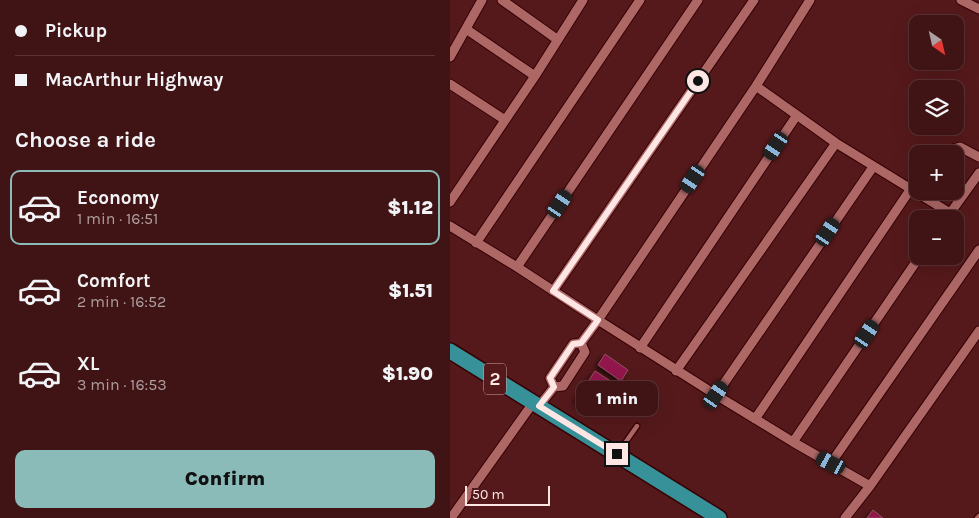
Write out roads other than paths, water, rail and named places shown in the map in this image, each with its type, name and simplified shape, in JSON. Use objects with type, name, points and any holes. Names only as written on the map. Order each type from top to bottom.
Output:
[{"type":"highway","name":"2","points":[[450,351],[719,518]]},
{"type":"street","points":[[450,57],[482,0]]},
{"type":"street","points":[[502,0],[558,40]]},
{"type":"street","points":[[476,243],[640,0]]},
{"type":"street","points":[[517,267],[698,0]]},
{"type":"street","points":[[553,291],[754,0]]},
{"type":"street","points":[[554,387],[550,378],[557,367],[573,344],[581,343],[598,320],[756,86],[810,0]]},
{"type":"street","points":[[960,0],[979,9]]},
{"type":"street","points":[[450,202],[535,76],[581,1]]},
{"type":"street","points":[[466,29],[535,76]]},
{"type":"street","points":[[450,84],[504,120]]},
{"type":"street","points":[[756,86],[836,143],[909,189]]},
{"type":"street","points":[[640,348],[797,115]]},
{"type":"street","points":[[676,371],[836,143]]},
{"type":"street","points":[[964,149],[979,157]]},
{"type":"street","points":[[716,395],[873,167]]},
{"type":"street","points":[[952,210],[979,173]]},
{"type":"street","points":[[755,419],[909,191]]},
{"type":"street","points":[[931,200],[941,210]]},
{"type":"street","points":[[450,226],[517,267],[676,371],[870,486]]},
{"type":"street","points":[[831,463],[979,250]]},
{"type":"street","points":[[793,442],[914,265]]},
{"type":"street","points":[[845,518],[870,486],[979,331]]},
{"type":"street","points":[[451,518],[536,404],[554,387],[563,386],[585,352],[581,343]]},
{"type":"lane","points":[[617,454],[637,426]]}]
